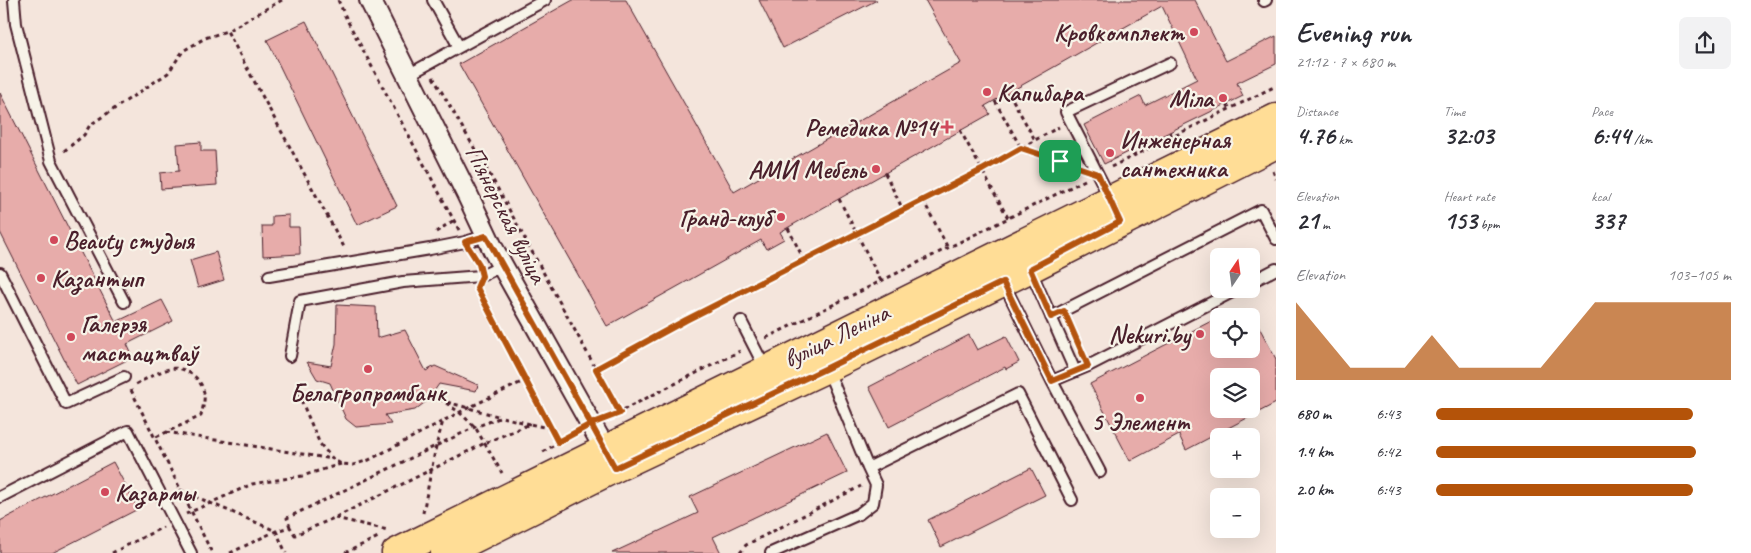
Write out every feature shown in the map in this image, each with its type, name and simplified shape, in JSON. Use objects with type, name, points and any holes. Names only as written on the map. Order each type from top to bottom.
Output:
[{"type":"main road","name":"вуліца Леніна","points":[[396,553],[610,459],[1115,211],[1273,140]]},
{"type":"main road","name":"вуліца Леніна","points":[[998,270],[1030,269],[1115,211]]},
{"type":"main road","name":"вуліца Леніна","points":[[445,553],[610,459]]},
{"type":"street","name":"Піянерская вуліца","points":[[370,0],[486,236],[610,459]]},
{"type":"lane","points":[[14,0],[16,24],[52,160],[124,302]]},
{"type":"lane","points":[[433,0],[459,47]]},
{"type":"lane","points":[[408,76],[544,0]]},
{"type":"lane","points":[[1115,211],[1066,112],[1170,63]]},
{"type":"lane","points":[[1051,317],[1261,210],[1276,239]]},
{"type":"lane","points":[[269,276],[465,242],[486,236]]},
{"type":"lane","points":[[290,356],[300,300],[403,282],[482,276],[502,266]]},
{"type":"lane","points":[[1030,269],[1075,371]]},
{"type":"lane","points":[[1260,277],[1276,269]]},
{"type":"lane","points":[[998,270],[1052,381],[1100,472]]},
{"type":"lane","points":[[0,273],[66,404],[124,377]]},
{"type":"lane","points":[[1052,381],[1088,366],[1220,298]]},
{"type":"lane","points":[[741,321],[772,381]]},
{"type":"lane","points":[[771,553],[859,514],[872,503],[876,485],[821,357]]},
{"type":"lane","points":[[868,468],[1018,394],[1072,500]]},
{"type":"lane","points":[[0,496],[128,431],[191,553]]},
{"type":"path","points":[[52,160],[84,135],[90,125],[168,73],[183,51],[205,38],[228,31],[282,0]]},
{"type":"path","points":[[338,0],[465,242]]},
{"type":"path","points":[[228,31],[343,248],[353,247]]},
{"type":"path","points":[[426,66],[494,182],[620,413]]},
{"type":"path","points":[[537,455],[591,424],[620,413],[881,281],[1276,86]]},
{"type":"path","points":[[1009,93],[1035,140]]},
{"type":"path","points":[[995,100],[1021,148],[1098,174]]},
{"type":"path","points":[[1227,104],[1230,109]]},
{"type":"path","points":[[596,369],[686,320],[982,170],[1070,121]]},
{"type":"path","points":[[960,130],[1008,218]]},
{"type":"path","points":[[1170,132],[1172,137]]},
{"type":"path","points":[[1273,140],[1276,179]]},
{"type":"path","points":[[1150,141],[1153,146]]},
{"type":"path","points":[[1113,160],[1116,165]]},
{"type":"path","points":[[885,173],[903,210]]},
{"type":"path","points":[[839,199],[881,281]]},
{"type":"path","points":[[922,200],[948,248]]},
{"type":"path","points":[[435,233],[454,220]]},
{"type":"path","points":[[788,228],[804,260]]},
{"type":"path","points":[[482,276],[477,288],[558,442]]},
{"type":"path","points":[[154,438],[201,416],[205,398],[203,388],[197,378],[185,370],[170,368],[129,387],[190,512],[212,553]]},
{"type":"path","points":[[112,553],[190,512],[252,484],[302,476],[341,464],[353,465],[368,460],[459,412],[526,380]]},
{"type":"path","points":[[298,393],[320,444],[333,459],[341,464]]},
{"type":"path","points":[[433,394],[475,426],[502,473],[494,478]]},
{"type":"path","points":[[444,402],[552,429]]},
{"type":"path","points":[[502,417],[475,426],[287,518],[290,527],[295,535],[334,518],[485,443],[530,424]]},
{"type":"path","points":[[430,512],[422,516],[436,446],[443,422]]},
{"type":"path","points":[[166,432],[333,459]]},
{"type":"path","points":[[740,553],[746,545],[874,480]]},
{"type":"path","points":[[180,490],[276,531],[286,553]]},
{"type":"path","points":[[334,518],[391,530],[344,553]]},
{"type":"path","points":[[230,553],[276,531],[290,527]]},
{"type":"building","points":[[573,0],[626,0],[734,192],[961,63],[925,0],[1195,0],[1226,61],[1276,36],[1276,64],[1237,83],[1243,96],[1104,164],[1084,125],[1141,96],[1145,105],[1197,79],[1162,6],[985,106],[990,114],[780,232],[784,239],[766,249],[761,240],[607,326],[459,64]]},
{"type":"building","points":[[759,0],[877,0],[783,48]]},
{"type":"building","points":[[306,21],[397,206],[357,225],[267,40]]},
{"type":"building","points":[[0,93],[116,322],[162,300],[173,321],[127,344],[133,357],[77,385],[0,232]]},
{"type":"building","points":[[201,142],[201,151],[215,151],[217,185],[161,189],[160,173],[179,171],[177,144]]},
{"type":"building","points":[[289,215],[289,227],[299,227],[300,254],[263,256],[262,226],[272,226],[272,216]]},
{"type":"building","points":[[216,252],[224,280],[198,288],[190,260]]},
{"type":"building","name":"Белагропромбанк","points":[[337,305],[376,307],[377,338],[405,330],[426,371],[435,366],[478,385],[476,391],[439,384],[428,400],[415,410],[385,415],[391,424],[356,427],[346,419],[330,383],[317,379],[307,362],[331,366],[336,344]]},
{"type":"building","points":[[1210,322],[1210,358],[1260,358],[1260,329],[1276,359],[1276,403],[1260,411],[1260,368],[1210,368],[1210,418],[1247,418],[1228,428],[1210,428],[1210,437],[1186,450],[1179,435],[1130,461],[1090,384]]},
{"type":"building","points":[[969,335],[977,350],[1006,336],[1019,362],[1006,369],[1005,367],[889,427],[869,387]]},
{"type":"building","points":[[827,432],[847,473],[713,537],[721,553],[612,553],[698,513],[690,497]]},
{"type":"building","points":[[113,462],[138,509],[52,553],[0,553],[0,521]]},
{"type":"building","points":[[1031,468],[1045,495],[941,547],[928,520]]},
{"type":"place","name":"Кровкомплект","points":[[1194,32]]},
{"type":"place","name":"Капибара","points":[[987,92]]},
{"type":"place","name":"Міла","points":[[1223,98]]},
{"type":"place","name":"Ремедика №14","points":[[947,127]]},
{"type":"place","name":"Инженерная сантехника","points":[[1110,153]]},
{"type":"place","name":"АМИ Мебель","points":[[876,169]]},
{"type":"place","name":"Гранд-клуб","points":[[781,217]]},
{"type":"place","name":"Beauty студыя","points":[[54,240]]},
{"type":"place","name":"Казантып","points":[[41,278]]},
{"type":"place","name":"Nekuri.by","points":[[1200,334]]},
{"type":"place","name":"Галерэя мастацтваў","points":[[71,337]]},
{"type":"place","name":"Белагропромбанк","points":[[368,369]]},
{"type":"place","name":"5 Элемент","points":[[1140,398]]},
{"type":"place","name":"Казармы","points":[[105,492]]},
{"type":"route","points":[[1060,161],[1021,148],[982,170],[686,320],[596,369],[620,413],[591,424],[486,236],[465,242],[479,264],[482,276],[477,288],[558,442],[591,424],[615,468],[1003,282],[1052,381],[1088,366],[1064,311],[1051,317],[1030,269],[1120,222],[1098,174],[1060,161]]}]
